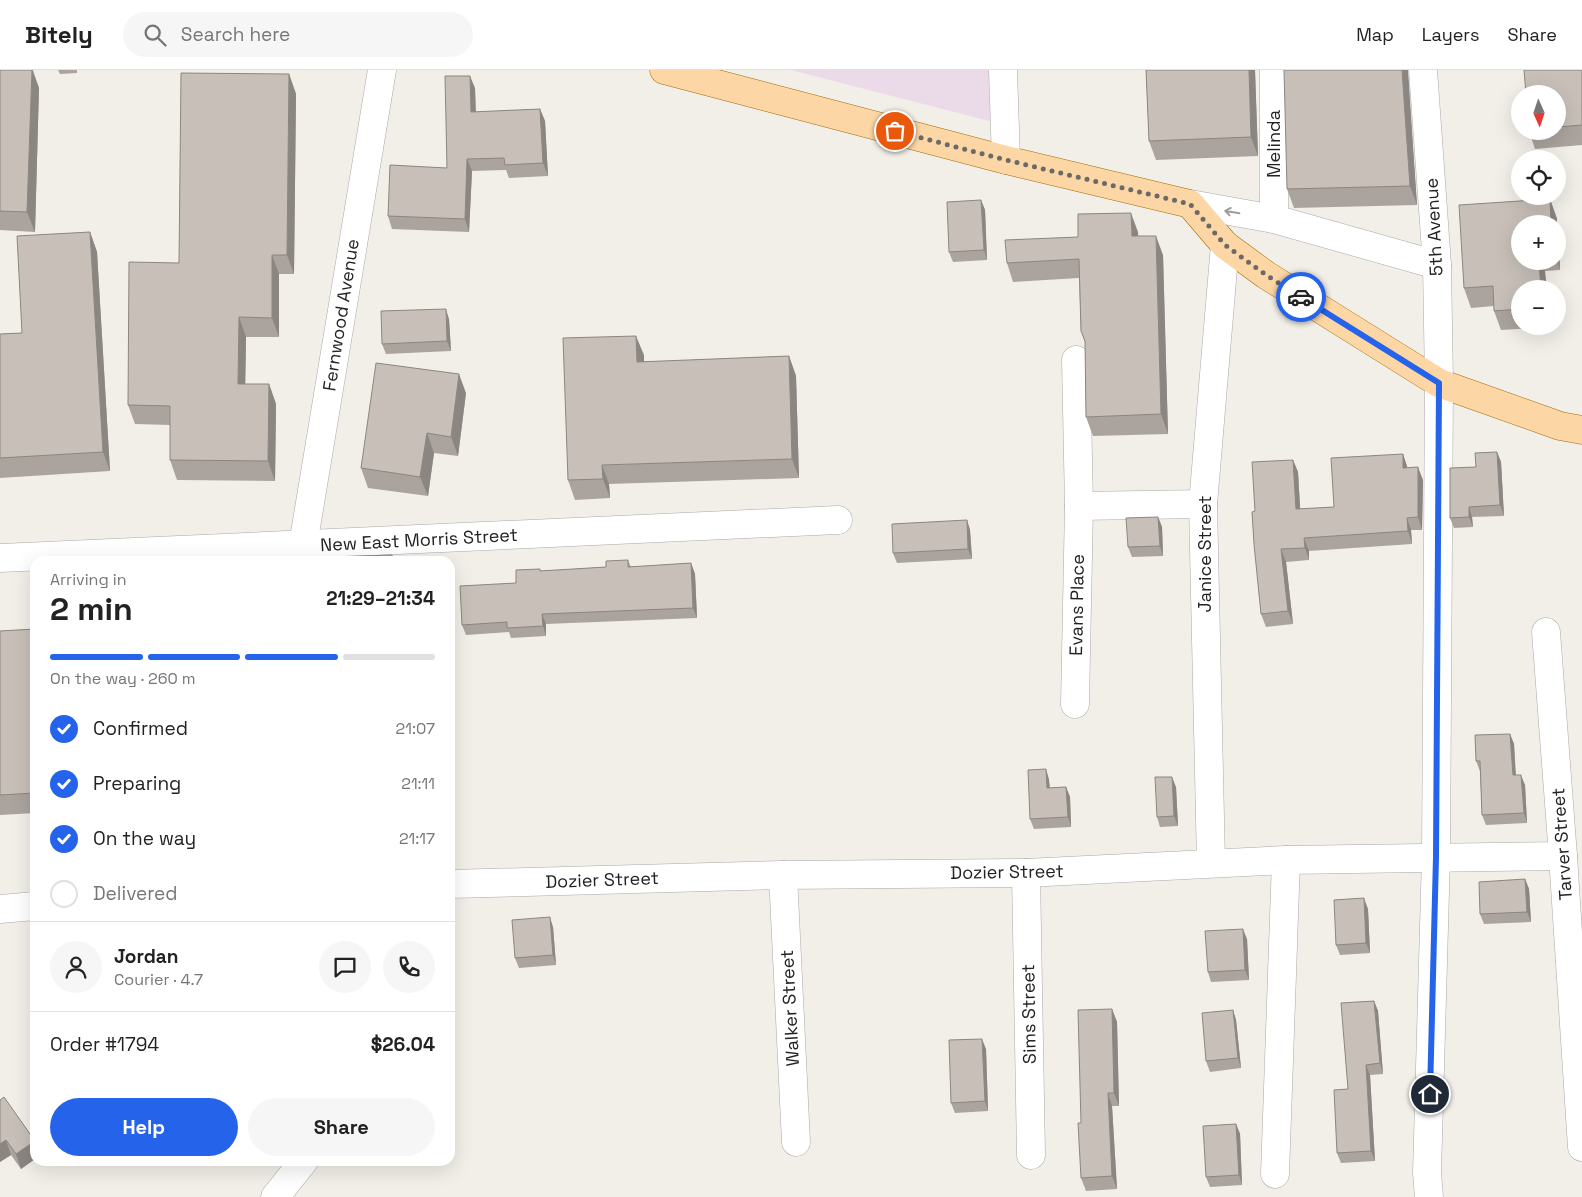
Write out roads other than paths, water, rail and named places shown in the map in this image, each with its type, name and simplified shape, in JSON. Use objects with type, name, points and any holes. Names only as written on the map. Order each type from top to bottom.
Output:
[{"type":"main road","points":[[664,70],[1006,160],[1190,204],[1225,245],[1266,275],[1439,383],[1560,426],[1582,430]]},
{"type":"street","name":"Fernwood Avenue","points":[[303,553],[382,70]]},
{"type":"street","points":[[1003,70],[1006,160]]},
{"type":"street","name":"Melinda","points":[[1274,70],[1274,219]]},
{"type":"street","name":"5th Avenue","points":[[1424,70],[1437,265],[1439,383],[1436,857],[1427,1173],[1429,1197]]},
{"type":"street","points":[[1190,204],[1274,219],[1437,265]]},
{"type":"street","name":"Janice Street","points":[[1210,863],[1203,504],[1225,245]]},
{"type":"street","name":"Evans Place","points":[[1075,704],[1079,506],[1076,360]]},
{"type":"street","points":[[1079,506],[1203,504]]},
{"type":"street","name":"New East Morris Street","points":[[121,556],[303,553],[838,520]]},
{"type":"street","name":"New East Morris Street","points":[[0,558],[30,558]]},
{"type":"street","name":"Tarver Street","points":[[1546,632],[1582,1146]]},
{"type":"street","name":"Dozier Street","points":[[455,884],[783,875],[1026,873],[1286,860],[1563,856]]},
{"type":"street","points":[[1275,1174],[1286,860]]},
{"type":"street","name":"Sims Street","points":[[1026,873],[1031,1155]]},
{"type":"street","name":"Walker Street","points":[[783,875],[796,1142]]},
{"type":"street","points":[[0,909],[30,906]]},
{"type":"street","points":[[275,1197],[300,1166]]}]
